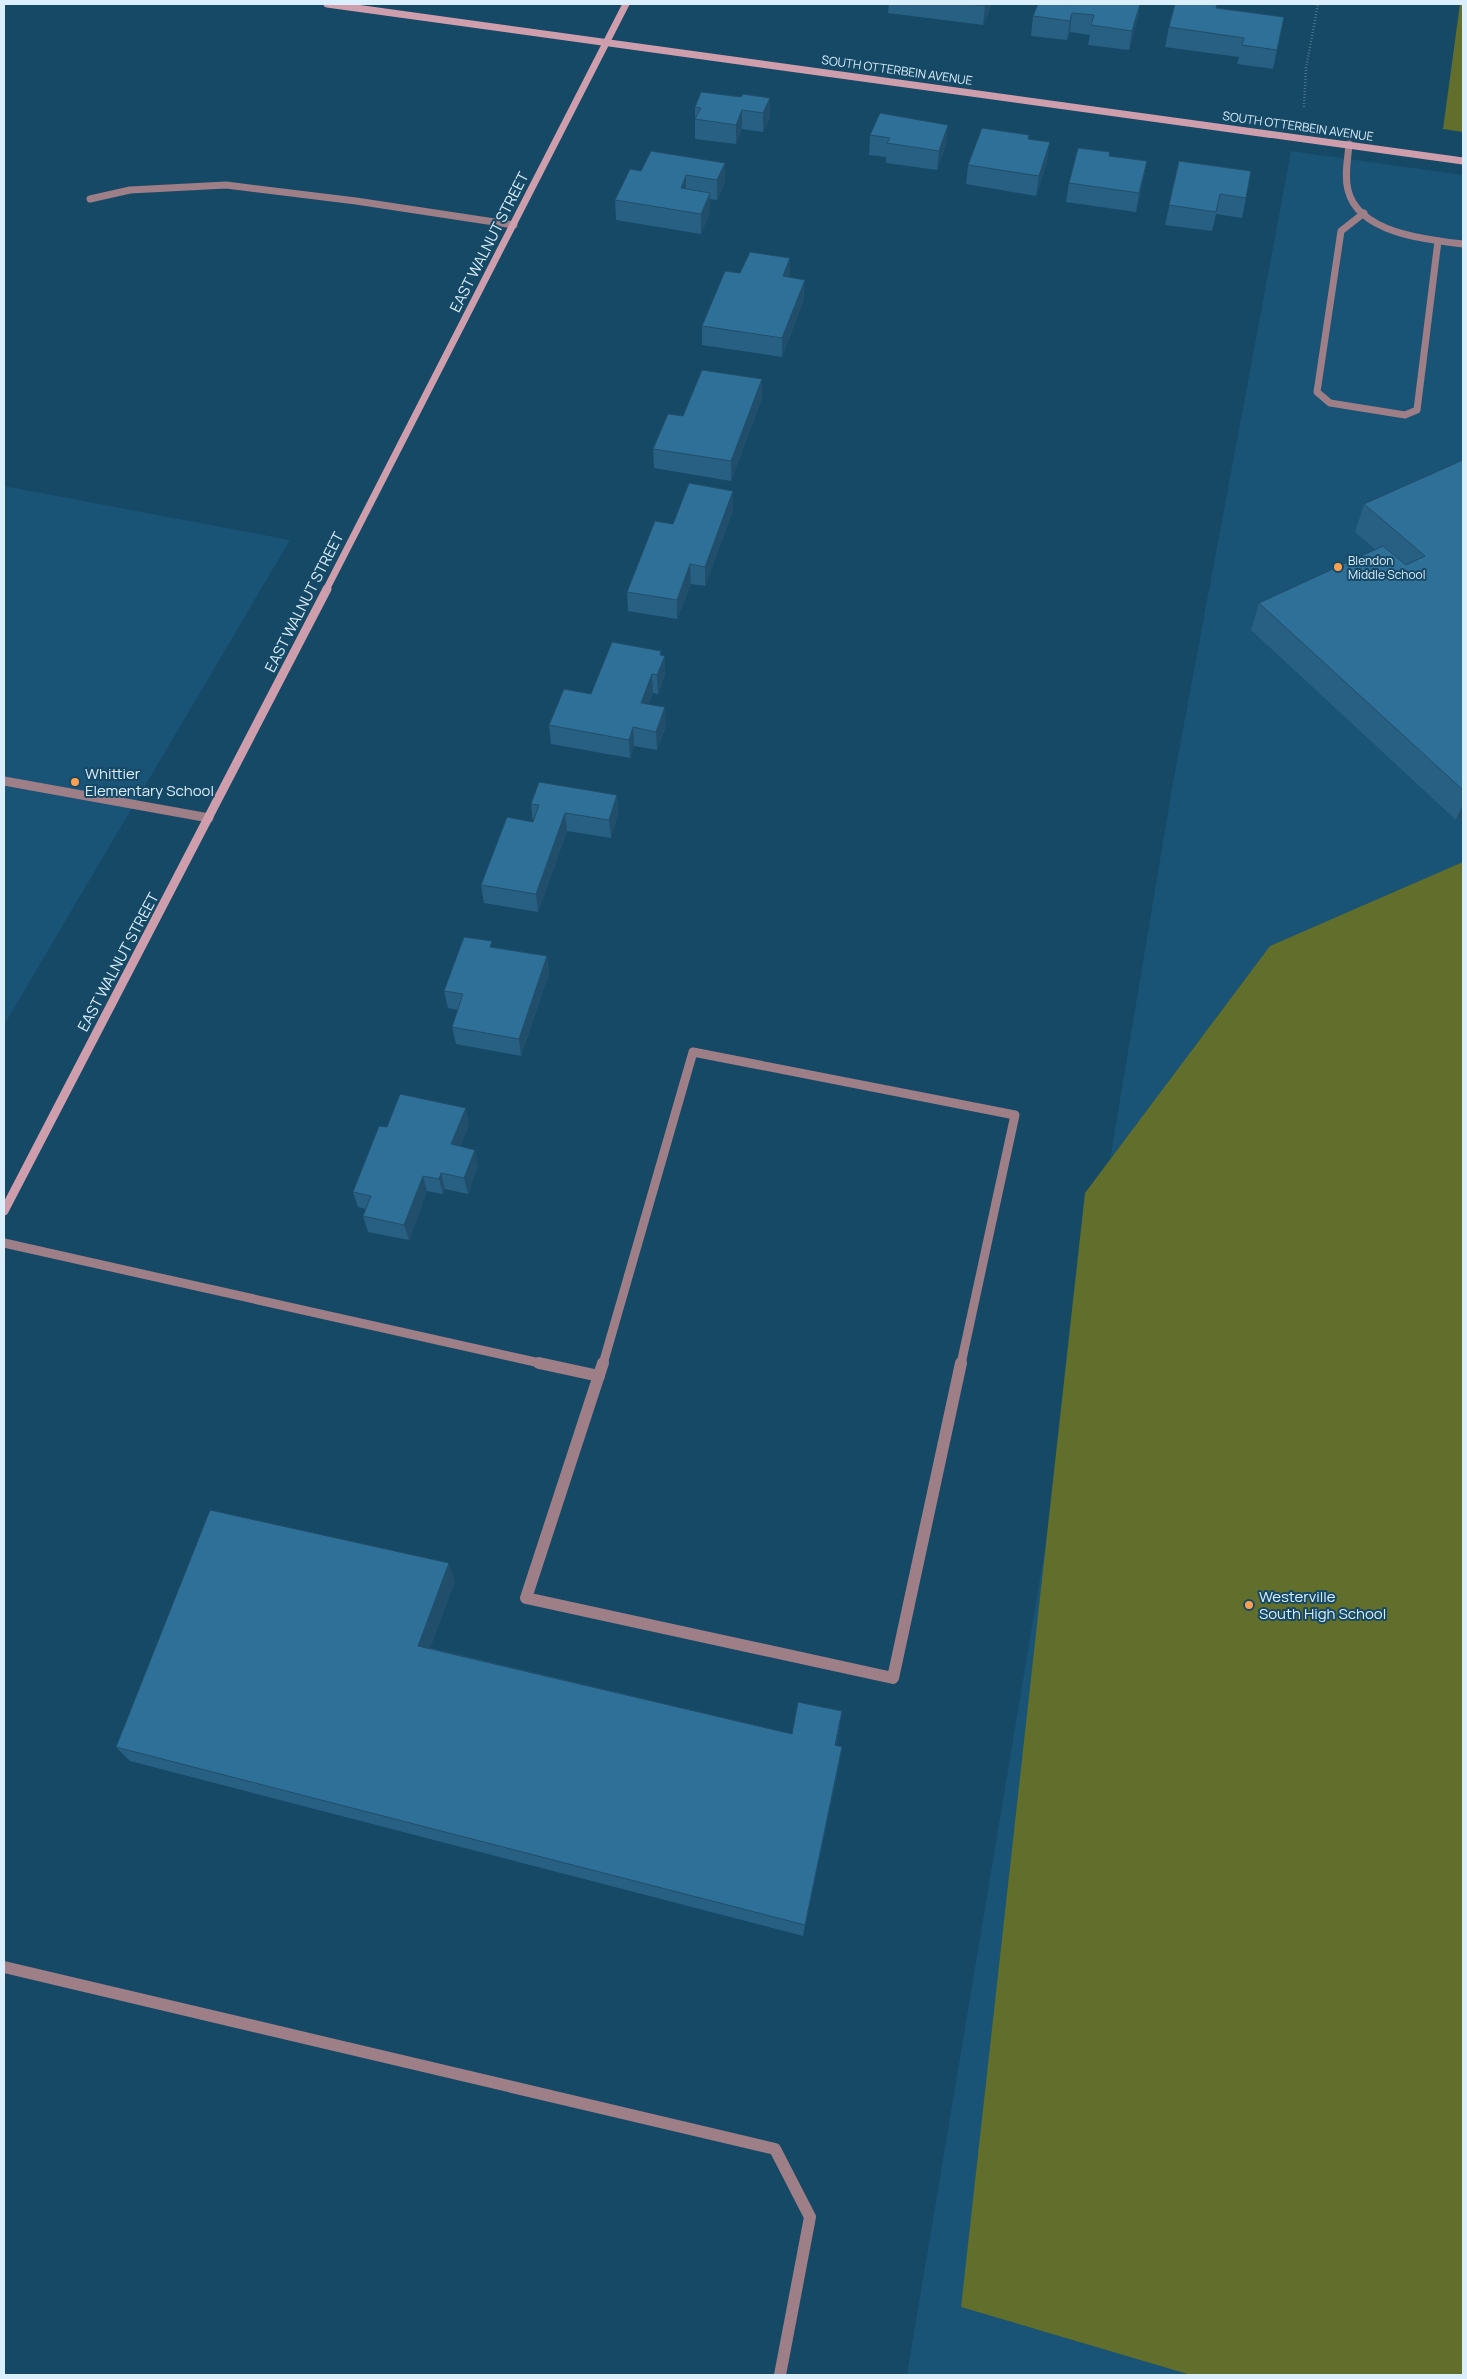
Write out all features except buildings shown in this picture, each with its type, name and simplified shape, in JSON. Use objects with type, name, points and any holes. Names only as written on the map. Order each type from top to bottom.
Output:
[{"type":"main road","name":"SOUTH OTTERBEIN AVENUE","points":[[327,4],[1463,161]]},
{"type":"main road","name":"EAST WALNUT STREET","points":[[4,1211],[608,43],[626,4]]},
{"type":"lane","points":[[1349,144],[1348,192],[1354,204],[1364,214],[1386,229],[1419,239],[1463,244]]},
{"type":"lane","points":[[90,199],[130,190],[226,185],[356,200],[514,225]]},
{"type":"lane","points":[[1364,214],[1341,231],[1317,392],[1330,403],[1405,415],[1417,410],[1438,241]]},
{"type":"lane","points":[[4,781],[208,818]]},
{"type":"lane","points":[[693,1052],[1015,1115],[893,1678],[526,1598],[599,1376],[693,1052]]},
{"type":"lane","points":[[4,1243],[599,1376]]},
{"type":"lane","points":[[4,1967],[775,2149],[810,2217],[780,2375]]},
{"type":"path","points":[[1303,114],[1306,68],[1318,4]]},
{"type":"shaded area","name":"Westerville South High School","points":[[1291,151],[1463,175],[1463,2375],[907,2375],[1172,788]]},
{"type":"shaded area","name":"Whittier Elementary School","points":[[4,486],[290,540],[4,1025]]},
{"type":"green space","points":[[1460,4],[1463,4],[1463,132],[1443,129]]},
{"type":"green space","name":"Westerville South High School","points":[[1463,862],[1463,2375],[1191,2375],[961,2307],[1085,1193],[1270,946]]},
{"type":"place","name":"Blendon Middle School","points":[[1338,567]]},
{"type":"place","name":"Whittier Elementary School","points":[[75,782]]},
{"type":"place","name":"Westerville South High School","points":[[1249,1605]]}]
